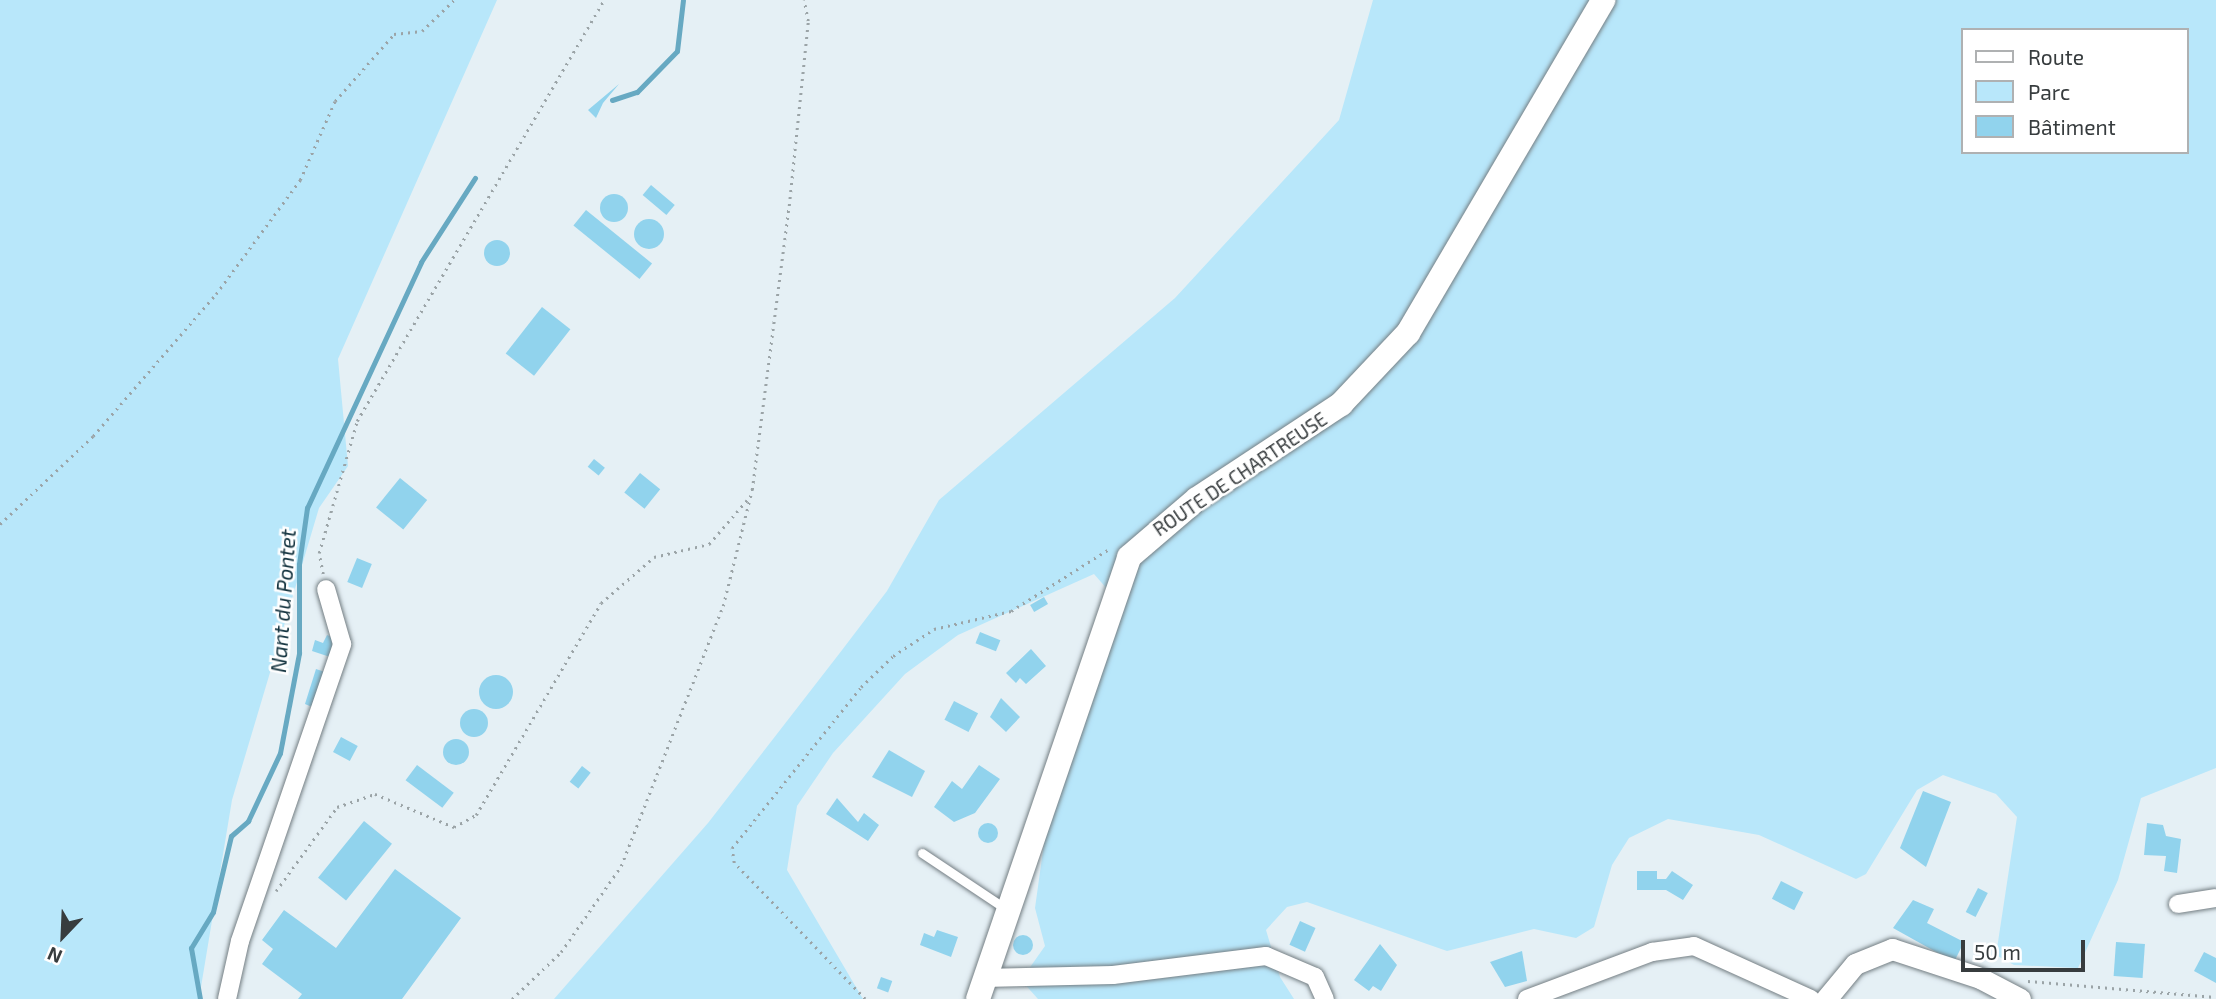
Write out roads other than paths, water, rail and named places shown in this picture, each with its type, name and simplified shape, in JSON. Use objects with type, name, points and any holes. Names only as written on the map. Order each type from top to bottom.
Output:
[{"type":"main road","name":"ROUTE DE CHARTREUSE","points":[[980,989],[1121,573],[1143,540],[1341,404],[1408,333],[1603,0]]},
{"type":"street","points":[[227,999],[240,941],[342,644],[326,589]]},
{"type":"street","points":[[2178,904],[2216,898]]},
{"type":"street","points":[[1527,999],[1652,952],[1694,946],[1811,999]]},
{"type":"street","points":[[1826,999],[1855,964],[1892,949],[2012,994]]},
{"type":"street","points":[[980,989],[1266,956],[1315,978],[1325,999]]},
{"type":"lane","points":[[922,853],[1006,909]]},
{"type":"waterway","name":"Nant du Pontet","points":[[612,100],[637,92],[677,51],[683,0]]},
{"type":"waterway","name":"Nant du Pontet","points":[[200,999],[191,948],[213,912],[231,836],[248,821],[280,753],[299,653],[299,564],[307,508],[421,262],[475,178]]}]
